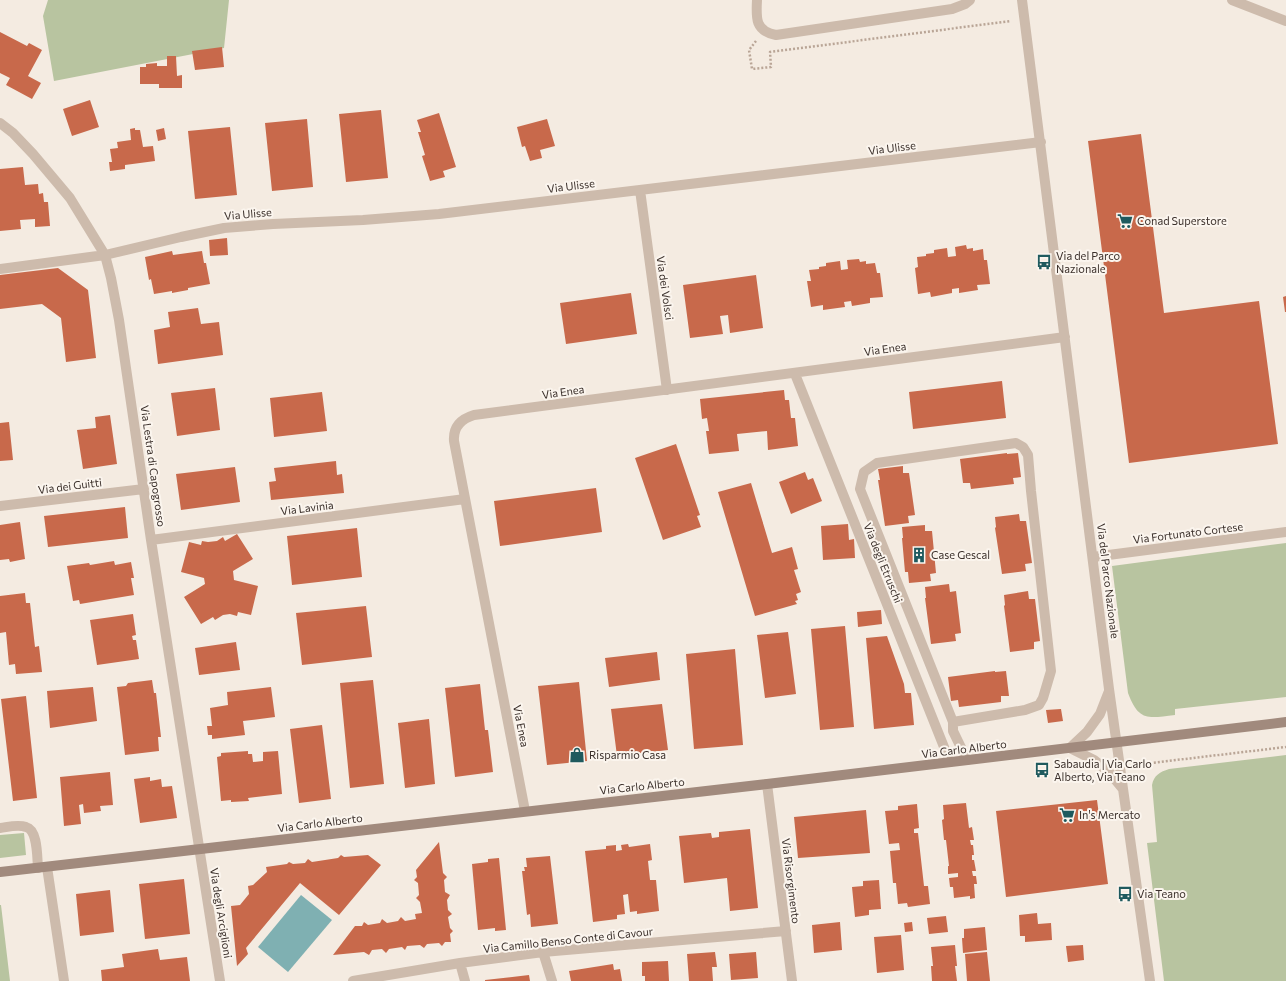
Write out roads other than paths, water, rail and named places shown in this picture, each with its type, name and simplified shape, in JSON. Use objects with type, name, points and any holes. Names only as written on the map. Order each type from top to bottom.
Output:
[{"type":"street","points":[[757,0],[758,22],[764,31],[776,35],[952,9],[965,4],[970,0]]},
{"type":"street","name":"Via del Parco Nazionale","points":[[1022,0],[1117,743]]},
{"type":"street","points":[[1232,0],[1286,21]]},
{"type":"street","name":"Via Lestra di Capogrosso","points":[[0,123],[25,145],[70,198],[105,255],[114,289],[118,312],[151,540],[199,849]]},
{"type":"street","name":"Via Ulisse","points":[[0,269],[105,255],[181,236],[224,228],[268,224],[363,220],[432,214],[1041,142]]},
{"type":"street","name":"Via dei Volsci","points":[[640,190],[667,390]]},
{"type":"street","name":"Via Enea","points":[[525,811],[465,499],[454,435],[458,424],[464,419],[474,415],[795,374],[1065,337]]},
{"type":"street","name":"Via degli Etruschi","points":[[795,374],[950,762]]},
{"type":"street","points":[[953,722],[1025,710],[1039,705],[1043,698],[1051,671],[1028,455],[1024,447],[1016,443],[877,463],[864,472],[860,489],[953,722],[953,731],[967,760]]},
{"type":"street","name":"Via dei Guitti","points":[[0,506],[144,489]]},
{"type":"street","name":"Via Lavinia","points":[[151,540],[465,499]]},
{"type":"street","name":"Via Fortunato Cortese","points":[[1093,557],[1286,532]]},
{"type":"street","name":"Via del Parco Nazionale","points":[[1070,748],[1087,732],[1100,714],[1110,689]]},
{"type":"street","name":"Via Carlo Alberto","points":[[0,872],[767,784],[1286,722]]},
{"type":"street","points":[[1117,743],[1150,981]]},
{"type":"street","points":[[1070,748],[1094,760],[1109,772],[1124,790]]},
{"type":"street","name":"Via Risorgimento","points":[[767,784],[792,981]]},
{"type":"street","points":[[0,828],[20,826],[26,827],[33,832],[42,867],[64,981]]},
{"type":"street","name":"Via degli Arciglioni","points":[[199,849],[220,981]]},
{"type":"street","name":"Via Camillo Benso Conte di Cavour","points":[[353,981],[460,963],[543,952],[786,931]]},
{"type":"street","points":[[543,952],[552,981]]},
{"type":"street","points":[[460,963],[465,981]]},
{"type":"water","points":[[301,895],[332,920],[288,972],[258,947]]},
{"type":"place","name":"Conad Superstore","points":[[1125,221]]},
{"type":"place","name":"Via del Parco Nazionale","points":[[1044,262]]},
{"type":"place","name":"Case Gescal","points":[[919,555]]},
{"type":"place","name":"Risparmio Casa","points":[[577,755]]},
{"type":"place","name":"Sabaudia | Via Carlo Alberto, Via Teano","points":[[1042,770]]},
{"type":"place","name":"In's Mercato","points":[[1067,815]]},
{"type":"place","name":"Via Teano","points":[[1125,894]]}]
